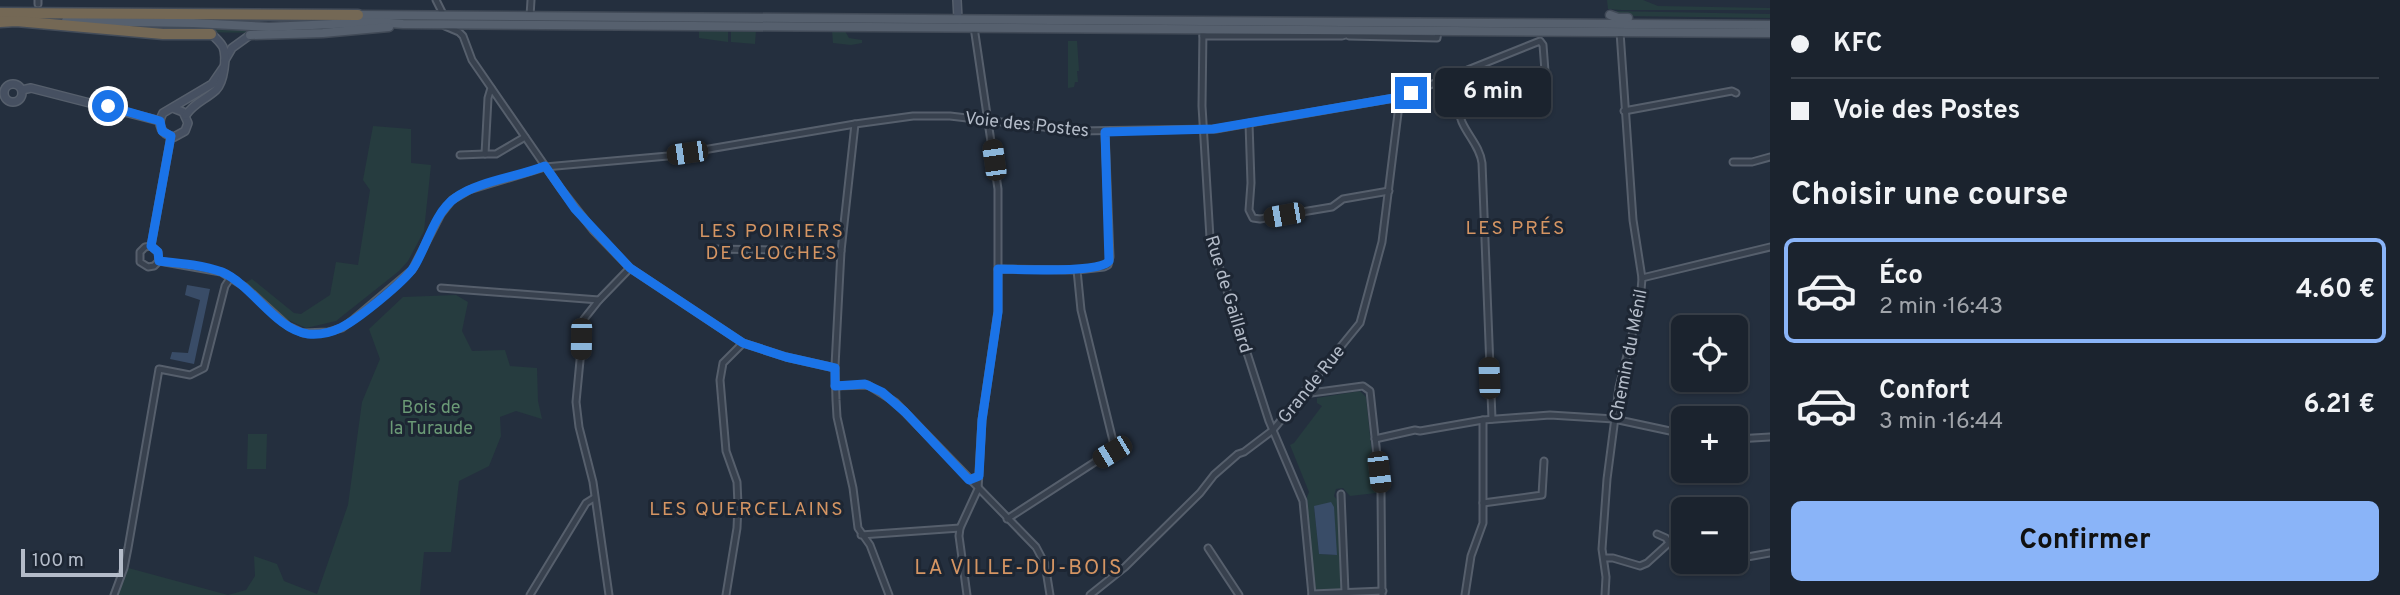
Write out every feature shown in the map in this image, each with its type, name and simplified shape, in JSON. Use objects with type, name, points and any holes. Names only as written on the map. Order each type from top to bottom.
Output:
[{"type":"highway","points":[[0,13],[358,15]]},
{"type":"highway","points":[[0,21],[163,34],[211,34]]},
{"type":"main road","points":[[358,15],[1654,28],[1770,25]]},
{"type":"main road","points":[[1611,15],[1618,18],[1646,19],[1654,28]]},
{"type":"main road","points":[[16,21],[193,23],[269,27],[376,22],[403,24]]},
{"type":"main road","points":[[250,35],[323,33],[438,23],[974,27],[1203,33],[1620,32],[1654,28],[1770,36]]},
{"type":"street","points":[[436,0],[444,16]]},
{"type":"street","points":[[530,16],[531,0]]},
{"type":"street","points":[[957,0],[958,19],[974,27],[998,189],[998,312],[982,420],[978,489],[959,536],[967,595]]},
{"type":"street","points":[[438,23],[459,32],[472,60],[575,209],[630,268],[743,343],[786,357],[835,368]]},
{"type":"street","points":[[1342,36],[1360,32]]},
{"type":"street","points":[[1203,33],[1437,38],[1438,32]]},
{"type":"street","name":"Voie des Postes","points":[[231,277],[288,326],[303,333],[316,334],[342,328],[412,270],[441,214],[452,200],[469,190],[545,166],[627,161],[693,153],[855,124],[931,115],[1048,129],[1105,132],[1203,130],[1400,97],[1541,41],[1553,32]]},
{"type":"street","name":"Chemin du Ménil","points":[[1605,595],[1604,520],[1615,419],[1626,352],[1640,303],[1642,278],[1633,220],[1620,32]]},
{"type":"street","name":"Rue de Gaillard","points":[[1203,33],[1203,130],[1210,239],[1273,430],[1303,501],[1312,594]]},
{"type":"street","points":[[186,115],[194,105],[217,88],[224,64],[222,45],[211,34]]},
{"type":"street","points":[[173,108],[186,115],[188,122],[185,131],[171,136],[162,131],[160,121],[163,113],[212,84],[240,41],[250,35]]},
{"type":"street","points":[[1541,41],[1546,84]]},
{"type":"street","points":[[1458,75],[1458,111],[1478,148],[1482,163],[1492,419]]},
{"type":"street","points":[[11,84],[19,85],[22,90],[22,97],[15,102],[7,99],[2,92],[11,84]]},
{"type":"street","points":[[22,90],[31,88],[160,121]]},
{"type":"street","points":[[485,154],[491,88]]},
{"type":"street","points":[[1624,111],[1731,91],[1737,93]]},
{"type":"street","name":"Grande Rue","points":[[1090,595],[1125,567],[1200,493],[1214,474],[1273,430],[1360,323],[1382,242],[1400,97]]},
{"type":"street","points":[[1249,123],[1249,210],[1253,218],[1332,206],[1343,198],[1389,191]]},
{"type":"street","points":[[855,124],[841,251],[835,368],[837,418],[853,488],[858,528],[870,545],[889,595]]},
{"type":"street","points":[[998,269],[1077,270],[1108,265],[1110,257],[1105,132]]},
{"type":"street","points":[[151,246],[171,136]]},
{"type":"street","points":[[460,155],[496,154],[525,137]]},
{"type":"street","points":[[1733,162],[1752,162],[1770,157]]},
{"type":"street","points":[[151,246],[140,252],[139,261],[148,267],[159,261]]},
{"type":"street","points":[[151,246],[158,252],[159,261]]},
{"type":"street","points":[[1642,278],[1770,247]]},
{"type":"street","points":[[710,249],[841,251]]},
{"type":"street","points":[[114,595],[126,558],[159,369],[190,375],[204,368],[225,286],[231,277],[221,272],[159,261]]},
{"type":"street","points":[[608,595],[590,468],[579,427],[576,402],[584,319],[630,268]]},
{"type":"street","points":[[1007,519],[1115,449],[1081,310],[1077,270]]},
{"type":"street","points":[[440,288],[599,300]]},
{"type":"street","points":[[726,595],[738,505],[737,482],[726,451],[720,380],[723,363],[743,343]]},
{"type":"street","points":[[835,386],[865,384],[875,388],[905,412],[1042,557],[1050,595]]},
{"type":"street","points":[[1305,391],[1311,393],[1367,387],[1370,391],[1381,492],[1382,593],[1312,594]]},
{"type":"street","points":[[1375,439],[1483,419],[1550,415],[1615,419],[1671,431]]},
{"type":"street","points":[[1465,595],[1471,556],[1483,523],[1483,419]]},
{"type":"street","points":[[1748,438],[1770,437]]},
{"type":"street","points":[[1483,503],[1542,495],[1544,461]]},
{"type":"street","points":[[969,480],[979,476]]},
{"type":"street","points":[[1341,494],[1345,592]]},
{"type":"street","points":[[530,595],[586,503],[594,498]]},
{"type":"street","points":[[861,535],[960,528]]},
{"type":"street","points":[[1604,558],[1613,558],[1637,566],[1644,565],[1669,543],[1666,538],[1657,534]]},
{"type":"street","points":[[1208,548],[1240,595]]},
{"type":"street","points":[[1748,557],[1770,553]]},
{"type":"green space","points":[[1607,0],[1643,0],[1658,6],[1770,10],[1621,10],[1608,9]]},
{"type":"green space","points":[[1610,11],[1770,14],[1770,18],[1623,16]]},
{"type":"green space","points":[[193,25],[353,27],[282,33],[158,30]]},
{"type":"green space","points":[[699,30],[728,31],[728,42],[699,38]]},
{"type":"green space","points":[[756,30],[755,44],[731,42],[731,31]]},
{"type":"green space","points":[[832,31],[845,31],[849,38],[862,40],[862,43],[833,43]]},
{"type":"green space","points":[[1068,41],[1077,41],[1079,71],[1078,82],[1075,82],[1074,87],[1068,88]]},
{"type":"green space","points":[[373,126],[411,129],[411,163],[431,165],[424,231],[408,261],[399,271],[336,321],[306,328],[286,319],[245,283],[252,279],[294,313],[301,314],[330,295],[336,262],[358,265],[370,190],[363,180]]},
{"type":"green space","name":"Bois de la Turaude","points":[[456,295],[468,302],[462,331],[472,351],[505,350],[510,366],[537,368],[538,401],[542,419],[516,411],[500,417],[501,436],[489,466],[459,481],[451,552],[424,552],[420,595],[228,595],[246,590],[255,576],[254,556],[277,564],[284,581],[317,594],[348,505],[362,402],[380,359],[369,329],[403,297]]},
{"type":"green space","points":[[1360,391],[1366,397],[1376,493],[1350,496],[1343,488],[1336,489],[1334,496],[1340,503],[1340,590],[1317,590],[1313,586],[1307,497],[1309,492],[1290,445],[1322,406],[1317,403],[1317,398]],"holes":[[[1314,506],[1336,555],[1319,554]]]},
{"type":"green space","points":[[248,434],[267,434],[266,469],[247,469]]},
{"type":"green space","points":[[121,566],[228,595],[109,595]]},
{"type":"water","points":[[187,285],[210,289],[194,364],[170,359],[172,352],[188,353],[200,300],[185,295]]},
{"type":"water","points":[[1331,502],[1334,507],[1337,555],[1319,554],[1314,506]]},
{"type":"district","name":"LES PRÉS","points":[[1516,227]]},
{"type":"district","name":"LES POIRIERS DE CLOCHES","points":[[772,241]]},
{"type":"district","name":"LES QUERCELAINS","points":[[747,508]]},
{"type":"district","name":"LA VILLE-DU-BOIS","points":[[1019,567]]},
{"type":"route","points":[[108,106],[152,117],[160,121],[162,131],[171,136],[151,246],[158,252],[159,261],[221,272],[245,287],[288,326],[303,333],[316,334],[342,328],[400,282],[412,270],[441,214],[452,200],[469,190],[545,166],[575,209],[630,268],[743,343],[786,357],[835,368],[835,386],[865,384],[875,388],[895,402],[969,480],[979,476],[982,420],[998,312],[998,269],[1077,270],[1108,265],[1110,240],[1105,132],[1213,129],[1411,93]]}]
